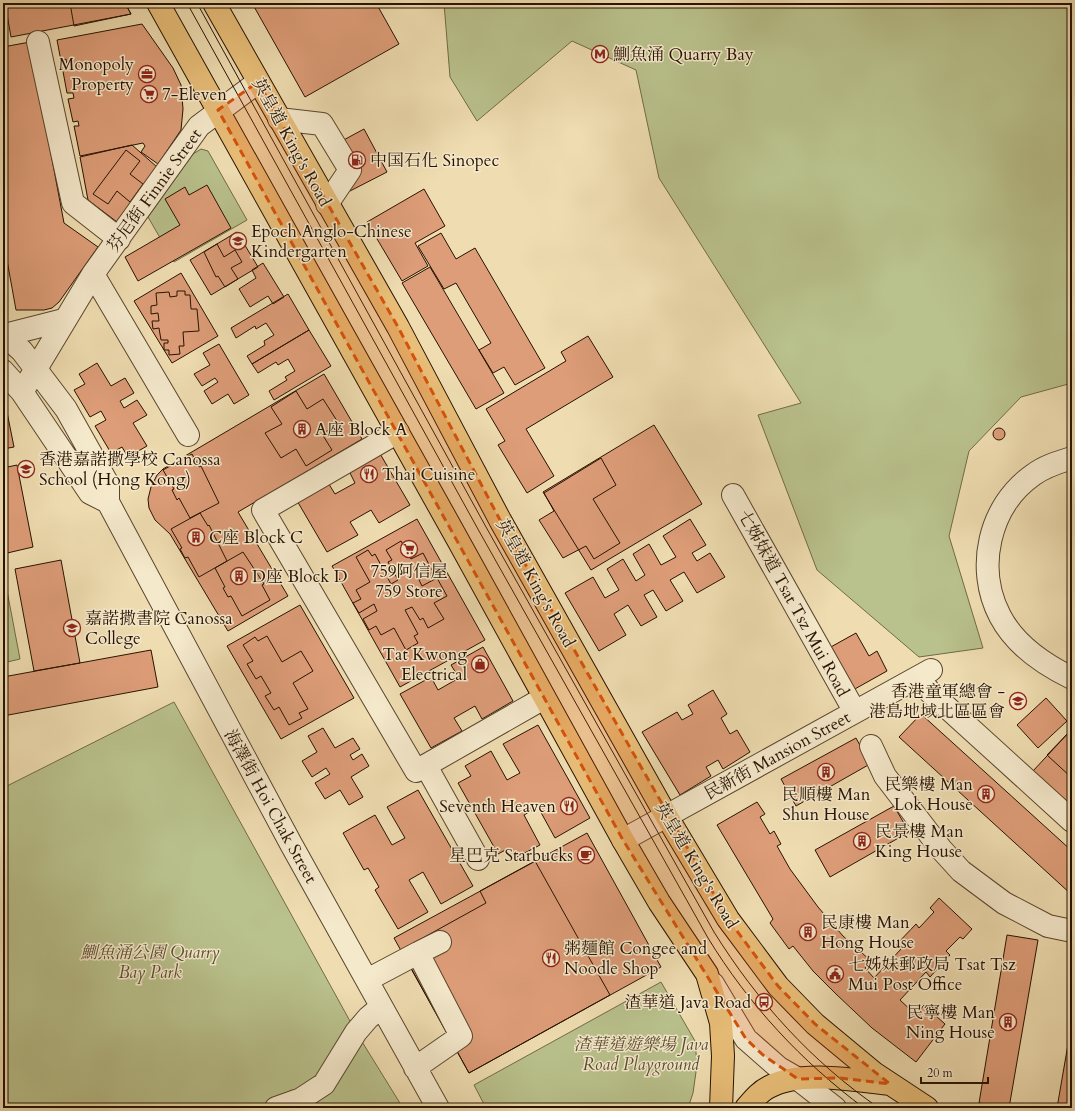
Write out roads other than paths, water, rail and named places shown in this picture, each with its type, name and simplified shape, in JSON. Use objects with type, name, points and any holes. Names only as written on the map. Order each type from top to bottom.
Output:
[{"type":"main road","points":[[158,3],[398,432],[623,840],[659,902],[707,974],[721,1023],[723,1056],[720,1108]]},
{"type":"main road","name":"英皇道 King's Road","points":[[214,3],[278,119],[388,309],[500,520],[667,817],[728,920],[778,986],[830,1037],[890,1084],[927,1108]]},
{"type":"main road","points":[[746,1108],[769,1086],[798,1079],[840,1078],[890,1084]]},
{"type":"street","points":[[38,42],[73,203],[120,239]]},
{"type":"street","name":"芬尼街 Finnie Street","points":[[22,392],[93,274],[120,239],[199,126],[218,110],[258,82]]},
{"type":"street","points":[[278,119],[322,124],[350,170],[327,204]]},
{"type":"street","points":[[93,274],[188,435]]},
{"type":"street","points":[[4,334],[64,320]]},
{"type":"street","name":"海澤街 Hoi Chak Street","points":[[4,334],[22,351],[66,409],[108,484],[108,502],[366,980],[438,1108]]},
{"type":"street","points":[[3,371],[22,392],[90,493],[108,502]]},
{"type":"street","points":[[398,432],[263,510],[416,771],[544,698]]},
{"type":"street","points":[[1072,458],[1042,469],[1018,487],[1003,507],[997,518],[992,530],[987,554],[991,593],[1000,616],[1006,626],[1024,647],[1036,657],[1072,678]]},
{"type":"street","name":"七姊妹道 Tsat Tsz Mui Road","points":[[733,495],[855,712]]},
{"type":"street","name":"民新街 Mansion Street","points":[[623,840],[925,673],[930,692],[1072,821]]},
{"type":"street","points":[[870,746],[884,776],[941,849],[961,871],[1004,903],[1048,926],[1072,931]]},
{"type":"street","points":[[426,766],[478,859]]},
{"type":"street","points":[[366,980],[440,942]]},
{"type":"street","points":[[415,1068],[461,1036],[418,953]]},
{"type":"street","points":[[707,974],[746,1039],[779,1068],[798,1079],[835,1108]]},
{"type":"street","points":[[276,1108],[301,1099],[324,1084],[356,1032],[368,1018],[381,1007]]},
{"type":"tram line","points":[[187,3],[479,531],[708,938],[741,986],[778,1030],[819,1071],[864,1108]]},
{"type":"tram line","points":[[197,3],[486,527],[714,932],[748,982],[788,1029],[831,1071],[879,1108]]},
{"type":"place","name":"鰂魚涌 Quarry Bay","points":[[600,54]]},
{"type":"place","name":"Monopoly Property","points":[[147,74]]},
{"type":"place","name":"7-Eleven","points":[[149,94]]},
{"type":"place","name":"中国石化 Sinopec","points":[[357,160]]},
{"type":"place","name":"Epoch Anglo-Chinese Kindergarten","points":[[238,241]]},
{"type":"place","name":"A座 Block A","points":[[302,429]]},
{"type":"place","name":"香港嘉諾撒學校 Canossa School (Hong Kong)","points":[[26,469]]},
{"type":"place","name":"Thai Cuisine","points":[[369,474]]},
{"type":"place","name":"C座 Block C","points":[[196,537]]},
{"type":"place","name":"759阿信屋 759 Store","points":[[409,549]]},
{"type":"place","name":"D座 Block D","points":[[239,576]]},
{"type":"place","name":"嘉諾撒書院 Canossa College","points":[[72,628]]},
{"type":"place","name":"Tat Kwong Electrical","points":[[480,664]]},
{"type":"place","name":"香港童軍總會 - 港島地域北區區會","points":[[1018,701]]},
{"type":"place","name":"民順樓 Man Shun House","points":[[826,772]]},
{"type":"place","name":"民樂樓 Man Lok House","points":[[986,794]]},
{"type":"place","name":"Seventh Heaven","points":[[569,806]]},
{"type":"place","name":"民景樓 Man King House","points":[[862,841]]},
{"type":"place","name":"星巴克 Starbucks","points":[[586,855]]},
{"type":"place","name":"民康樓 Man Hong House","points":[[808,932]]},
{"type":"place","name":"粥麵館 Congee and Noodle Shop","points":[[551,958]]},
{"type":"place","name":"七姊妹郵政局 Tsat Tsz Mui Post Office","points":[[835,974]]},
{"type":"place","name":"渣華道 Java Road","points":[[764,1002]]},
{"type":"place","name":"民寧樓 Man Ning House","points":[[1008,1022]]},
{"type":"park label","name":"鰂魚涌公園 Quarry Bay Park","points":[[150,962]]},
{"type":"park label","name":"渣華道遊樂場 Java Road Playground","points":[[641,1054]]}]
